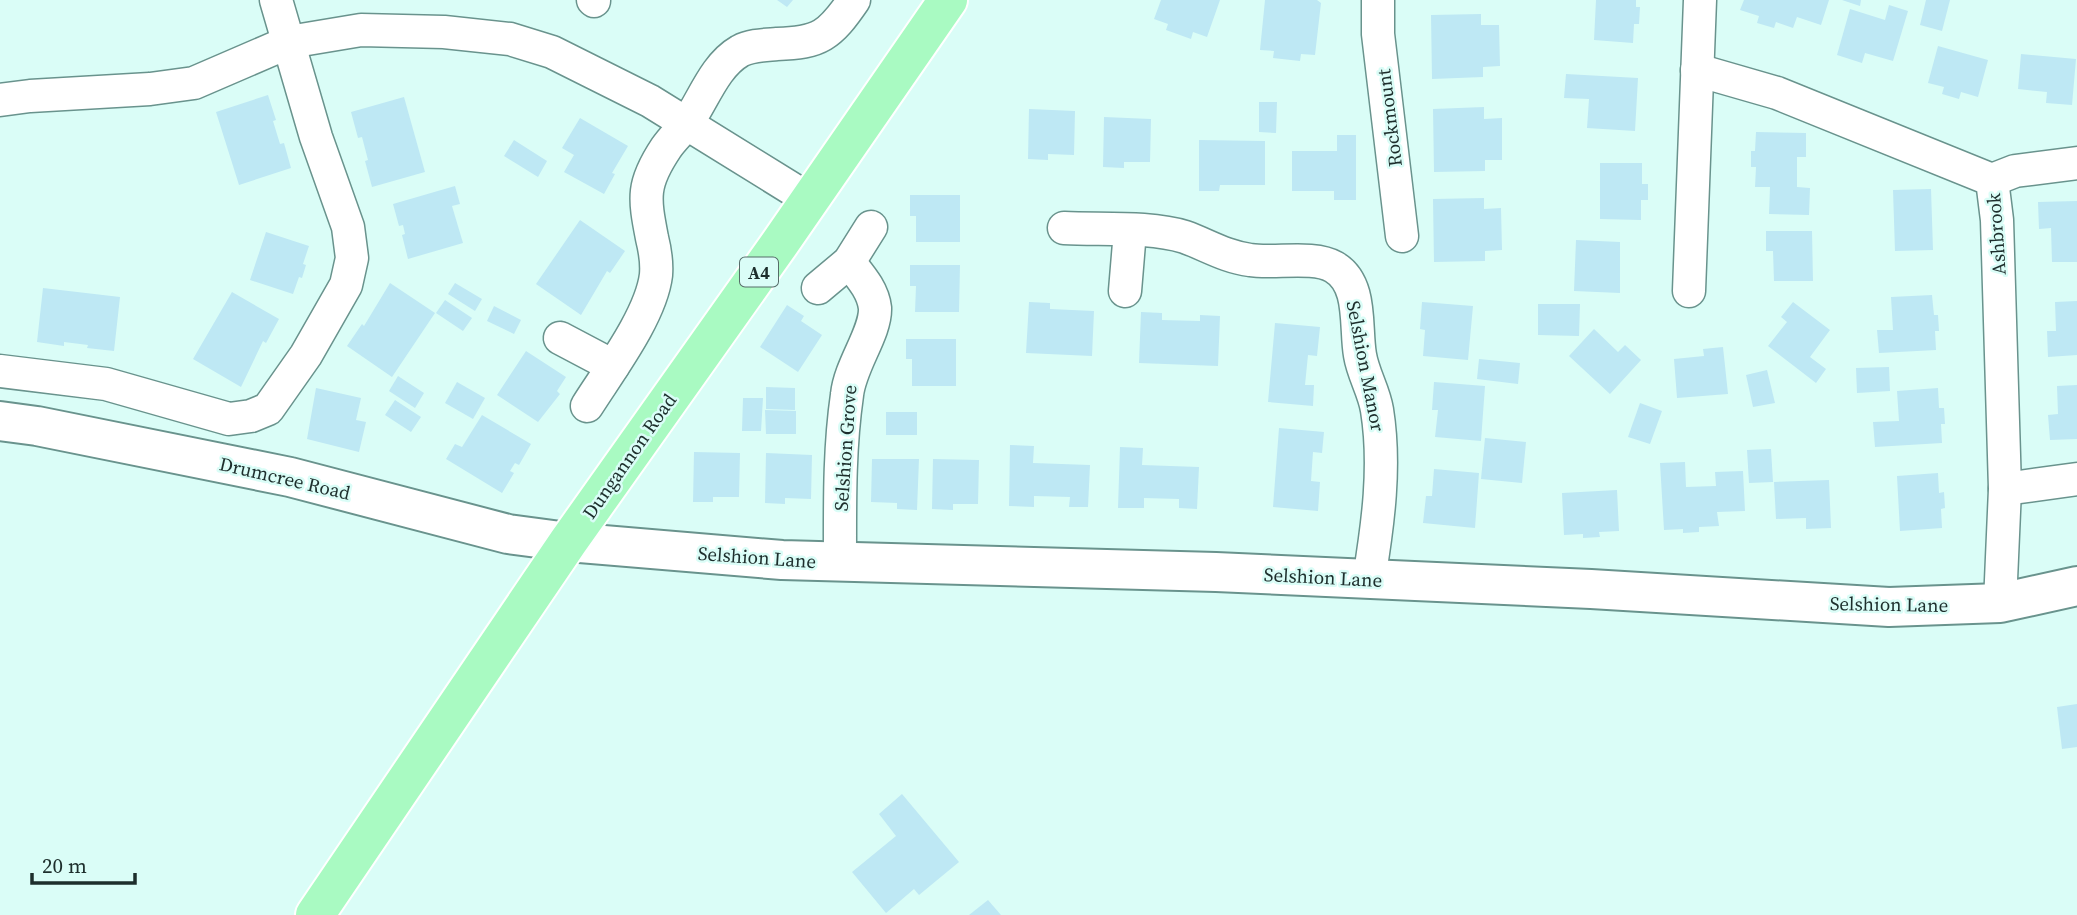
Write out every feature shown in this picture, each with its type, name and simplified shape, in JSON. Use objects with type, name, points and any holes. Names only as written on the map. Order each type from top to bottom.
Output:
[{"type":"main road","name":"Dungannon Road","points":[[315,915],[568,542],[948,0]]},
{"type":"street","points":[[0,371],[106,384],[229,419],[251,416],[268,409],[306,355],[346,285],[352,258],[348,227],[316,137],[276,0]]},
{"type":"street","points":[[587,406],[650,300],[656,274],[645,201],[646,184],[668,146],[687,123],[721,70],[741,51],[762,45],[792,44],[820,38],[838,24],[854,0]]},
{"type":"street","name":"Rockmount","points":[[1378,0],[1378,34],[1402,236]]},
{"type":"street","points":[[1689,291],[1700,0]]},
{"type":"street","points":[[0,100],[150,89],[194,83],[289,42],[361,30],[444,32],[510,39],[552,52],[650,101],[810,200]]},
{"type":"street","name":"Ashbrook","points":[[1696,70],[1777,93],[1992,180],[1997,220],[2005,489],[2000,603]]},
{"type":"street","points":[[1992,180],[2015,171],[2077,163]]},
{"type":"street","points":[[818,288],[849,262],[872,227]]},
{"type":"street","name":"Selshion Manor","points":[[1064,228],[1161,232],[1185,237],[1226,256],[1251,261],[1314,262],[1333,266],[1346,279],[1355,300],[1361,358],[1377,407],[1379,427],[1381,475],[1369,579]]},
{"type":"street","points":[[1125,291],[1130,231]]},
{"type":"street","name":"Selshion Grove","points":[[840,562],[840,482],[847,393],[853,367],[874,318],[872,296],[849,262]]},
{"type":"street","points":[[560,338],[613,366]]},
{"type":"street","name":"Drumcree Road","points":[[0,421],[37,426],[290,477],[508,534],[568,542]]},
{"type":"street","points":[[2005,489],[2077,479]]},
{"type":"street","name":"Selshion Lane","points":[[568,542],[730,557],[1216,572],[1889,607],[2000,603],[2077,586]]},
{"type":"building","points":[[777,0],[793,0],[787,7]]},
{"type":"building","points":[[1161,0],[1220,0],[1207,37],[1193,32],[1191,39],[1166,30],[1168,24],[1154,19]]},
{"type":"building","points":[[1265,0],[1317,0],[1321,3],[1315,55],[1301,54],[1300,61],[1273,58],[1274,51],[1260,50]]},
{"type":"building","points":[[1596,0],[1636,0],[1636,7],[1640,7],[1639,24],[1634,24],[1633,43],[1594,40]]},
{"type":"building","points":[[1744,0],[1829,0],[1821,25],[1797,17],[1793,28],[1776,22],[1774,28],[1757,23],[1759,16],[1740,10]]},
{"type":"building","points":[[1842,0],[1861,0],[1860,6]]},
{"type":"building","points":[[1926,0],[1950,0],[1942,31],[1920,25]]},
{"type":"building","points":[[1889,5],[1908,11],[1893,61],[1865,53],[1862,63],[1837,55],[1850,9],[1885,20]]},
{"type":"building","points":[[1481,14],[1481,25],[1499,25],[1500,66],[1483,67],[1483,77],[1432,79],[1431,15]]},
{"type":"building","points":[[1938,46],[1988,60],[1978,97],[1961,92],[1959,99],[1942,94],[1944,87],[1928,83]]},
{"type":"building","points":[[2021,54],[2076,59],[2072,105],[2046,103],[2047,92],[2018,89]]},
{"type":"building","points":[[1566,74],[1638,78],[1635,131],[1587,128],[1589,99],[1564,98]]},
{"type":"building","points":[[268,95],[280,144],[284,143],[291,168],[239,185],[216,112]]},
{"type":"building","points":[[404,97],[425,172],[372,187],[362,137],[358,138],[351,112]]},
{"type":"building","points":[[1259,102],[1277,102],[1276,133],[1259,132]]},
{"type":"building","points":[[1484,107],[1484,119],[1502,118],[1502,160],[1485,160],[1485,171],[1434,172],[1433,109]]},
{"type":"building","points":[[1029,109],[1075,111],[1074,155],[1048,154],[1048,160],[1028,159]]},
{"type":"building","points":[[1104,117],[1151,119],[1150,162],[1124,162],[1124,168],[1103,167]]},
{"type":"building","points":[[580,118],[628,146],[612,173],[615,174],[604,194],[564,172],[574,155],[562,148]]},
{"type":"building","points":[[1756,132],[1806,133],[1806,157],[1797,157],[1797,187],[1810,188],[1809,215],[1769,214],[1770,187],[1755,187],[1756,167],[1751,167],[1751,151],[1755,151]]},
{"type":"building","points":[[1337,135],[1356,135],[1356,200],[1334,200],[1334,191],[1292,191],[1292,151],[1337,151]]},
{"type":"building","points":[[514,140],[547,161],[538,177],[504,156]]},
{"type":"building","points":[[1199,140],[1265,141],[1265,185],[1220,185],[1219,191],[1199,191]]},
{"type":"building","points":[[1600,163],[1642,163],[1642,184],[1648,184],[1648,200],[1641,200],[1641,220],[1600,219]]},
{"type":"building","points":[[455,186],[460,204],[452,206],[463,243],[408,259],[402,235],[405,234],[403,225],[399,226],[393,204]]},
{"type":"building","points":[[1931,189],[1933,250],[1895,251],[1893,190]]},
{"type":"building","points":[[910,195],[960,195],[960,242],[916,242],[916,216],[910,216]]},
{"type":"building","points":[[1484,198],[1484,209],[1501,208],[1502,250],[1485,251],[1485,261],[1434,262],[1433,199]]},
{"type":"building","points":[[2077,201],[2077,262],[2052,262],[2051,228],[2039,229],[2038,202]]},
{"type":"building","points":[[580,220],[625,251],[610,273],[607,271],[581,315],[536,284]]},
{"type":"building","points":[[1766,231],[1812,231],[1813,281],[1774,281],[1773,251],[1766,251]]},
{"type":"building","points":[[266,232],[309,246],[302,278],[299,277],[293,294],[250,280]]},
{"type":"building","points":[[1576,240],[1620,242],[1620,293],[1574,291]]},
{"type":"building","points":[[910,265],[960,265],[959,312],[915,312],[916,286],[910,286]]},
{"type":"building","points":[[390,283],[435,313],[392,377],[347,346],[362,324],[364,326]]},
{"type":"building","points":[[455,283],[482,299],[475,311],[448,294]]},
{"type":"building","points":[[43,288],[120,297],[114,351],[64,342],[64,346],[37,342]]},
{"type":"building","points":[[232,292],[279,319],[266,343],[263,341],[241,387],[193,359]]},
{"type":"building","points":[[1932,295],[1934,315],[1938,315],[1936,350],[1879,353],[1877,330],[1893,330],[1891,297]]},
{"type":"building","points":[[445,300],[472,318],[463,331],[436,313]]},
{"type":"building","points":[[2077,301],[2077,355],[2048,357],[2047,331],[2056,331],[2055,302]]},
{"type":"building","points":[[1029,302],[1050,303],[1050,309],[1094,311],[1092,356],[1026,353]]},
{"type":"building","points":[[1422,302],[1473,306],[1468,360],[1423,356],[1425,330],[1420,329]]},
{"type":"building","points":[[1793,302],[1830,330],[1810,357],[1826,369],[1816,383],[1768,346],[1787,322],[1781,317]]},
{"type":"building","points":[[1538,304],[1580,304],[1579,336],[1538,335]]},
{"type":"building","points":[[787,305],[804,316],[801,321],[822,335],[798,372],[760,347]]},
{"type":"building","points":[[494,306],[521,320],[514,334],[487,321]]},
{"type":"building","points":[[1141,312],[1162,313],[1162,320],[1200,321],[1200,315],[1220,316],[1218,366],[1139,363]]},
{"type":"building","points":[[1275,323],[1320,327],[1317,356],[1308,355],[1305,385],[1314,385],[1313,406],[1268,402]]},
{"type":"building","points":[[1594,329],[1618,352],[1625,345],[1641,360],[1610,394],[1569,356]]},
{"type":"building","points":[[906,339],[956,339],[956,386],[912,386],[912,359],[906,359]]},
{"type":"building","points":[[1723,347],[1728,394],[1677,398],[1674,359],[1704,356],[1703,349]]},
{"type":"building","points":[[526,351],[566,377],[557,391],[560,394],[538,422],[497,395]]},
{"type":"building","points":[[1479,359],[1520,363],[1518,384],[1477,379]]},
{"type":"building","points":[[1889,367],[1890,391],[1857,393],[1856,368]]},
{"type":"building","points":[[1767,370],[1775,403],[1753,407],[1746,375]]},
{"type":"building","points":[[398,376],[424,393],[415,408],[389,391]]},
{"type":"building","points":[[457,382],[485,398],[473,419],[445,403]]},
{"type":"building","points":[[1434,382],[1485,386],[1481,441],[1435,437],[1438,410],[1432,410]]},
{"type":"building","points":[[2077,385],[2077,439],[2050,440],[2048,415],[2058,414],[2057,386]]},
{"type":"building","points":[[766,387],[795,388],[795,410],[766,409]]},
{"type":"building","points":[[316,388],[361,398],[356,420],[366,422],[359,452],[307,439]]},
{"type":"building","points":[[1938,388],[1939,408],[1944,408],[1942,443],[1875,447],[1873,422],[1899,421],[1897,391]]},
{"type":"building","points":[[743,398],[763,398],[761,431],[742,431]]},
{"type":"building","points":[[395,400],[421,417],[411,432],[385,415]]},
{"type":"building","points":[[1640,403],[1662,411],[1650,444],[1628,437]]},
{"type":"building","points":[[765,410],[796,411],[796,434],[766,434]]},
{"type":"building","points":[[886,412],[917,412],[917,435],[886,435]]},
{"type":"building","points":[[482,415],[531,444],[519,465],[515,463],[510,471],[514,473],[502,493],[446,459],[455,444],[462,447]]},
{"type":"building","points":[[1279,428],[1324,432],[1322,453],[1313,452],[1311,481],[1320,482],[1318,511],[1273,507]]},
{"type":"building","points":[[1485,438],[1526,442],[1522,483],[1481,479]]},
{"type":"building","points":[[1010,445],[1034,446],[1033,463],[1090,465],[1088,507],[1069,507],[1070,497],[1034,496],[1034,507],[1009,506]]},
{"type":"building","points":[[1120,447],[1143,448],[1142,465],[1199,467],[1197,509],[1179,508],[1179,499],[1144,498],[1144,508],[1118,508]]},
{"type":"building","points":[[1771,449],[1773,482],[1749,483],[1747,450]]},
{"type":"building","points":[[694,452],[740,453],[739,497],[713,497],[713,502],[693,502]]},
{"type":"building","points":[[766,453],[812,455],[811,499],[785,498],[785,504],[765,503]]},
{"type":"building","points":[[872,459],[919,459],[917,510],[897,509],[897,503],[871,502]]},
{"type":"building","points":[[933,459],[979,460],[978,504],[953,504],[953,510],[932,509]]},
{"type":"building","points":[[1685,462],[1686,487],[1716,486],[1715,472],[1743,471],[1745,511],[1717,512],[1719,526],[1699,527],[1699,532],[1664,530],[1660,463]]},
{"type":"building","points":[[1434,469],[1479,473],[1475,528],[1423,523],[1426,496],[1432,496]]},
{"type":"building","points":[[1938,473],[1939,493],[1944,492],[1942,528],[1900,531],[1897,476]]},
{"type":"building","points":[[1829,480],[1831,528],[1806,529],[1806,518],[1776,519],[1774,482]]},
{"type":"building","points":[[1617,490],[1619,531],[1599,532],[1600,537],[1564,535],[1562,493]]},
{"type":"building","points":[[2077,704],[2077,747],[2062,749],[2057,707]]},
{"type":"building","points":[[902,794],[959,862],[919,895],[914,889],[886,913],[852,872],[896,836],[879,814]]},
{"type":"building","points":[[988,900],[1001,915],[969,915]]}]
